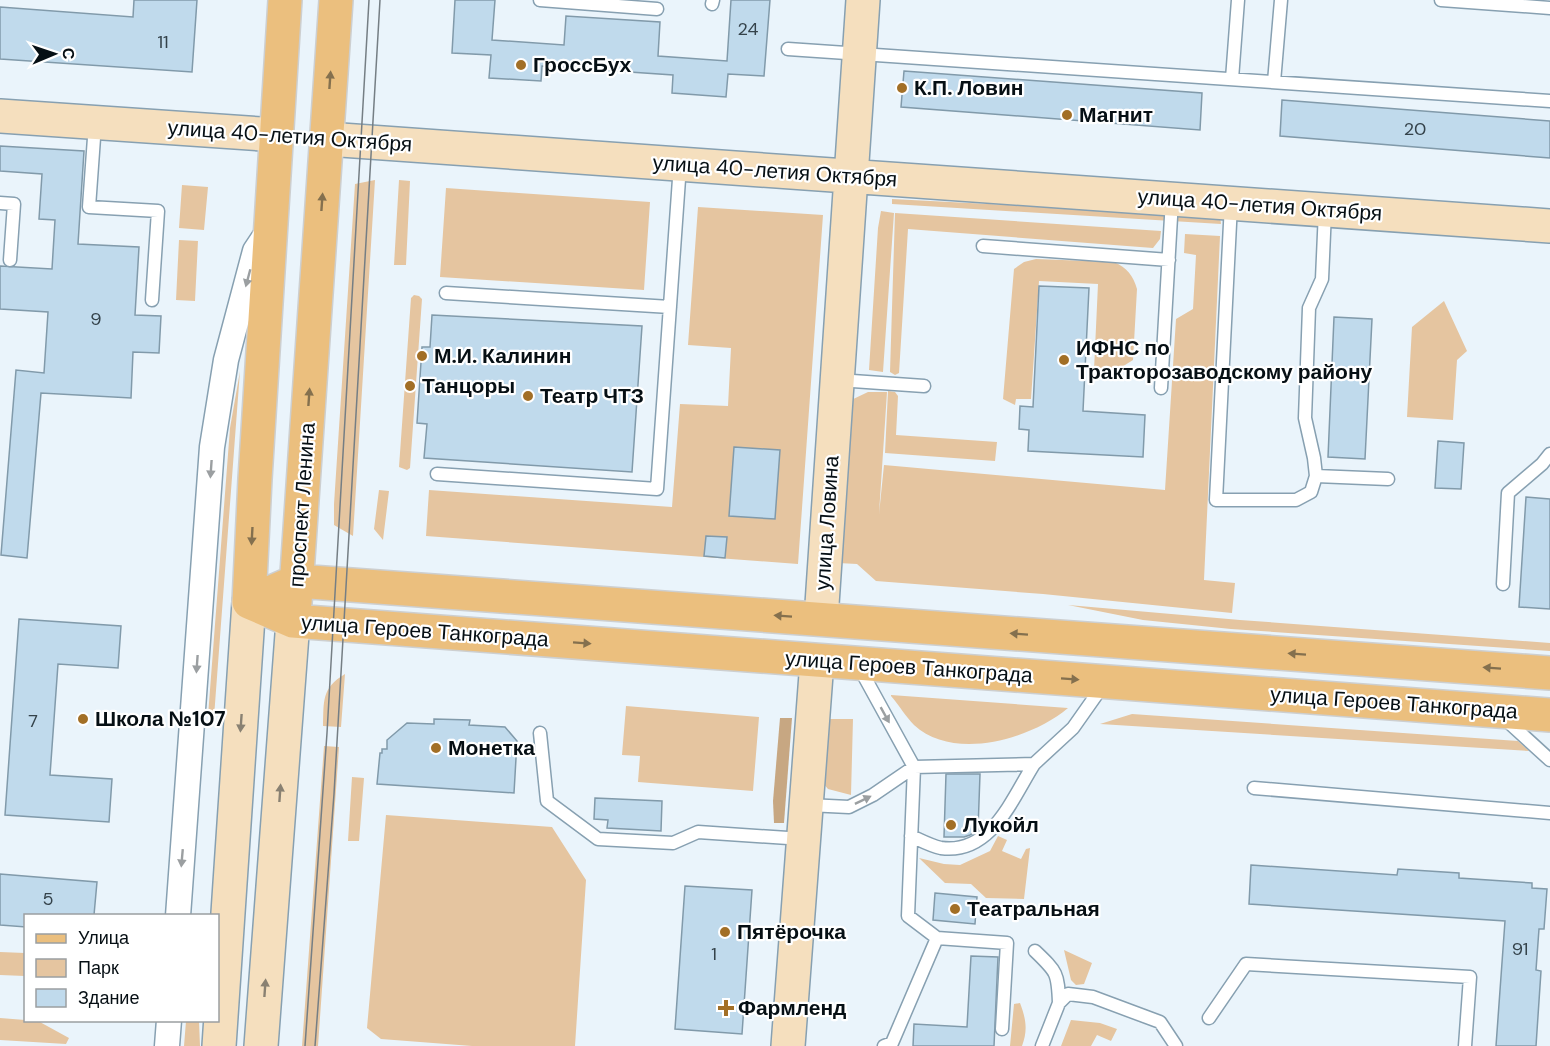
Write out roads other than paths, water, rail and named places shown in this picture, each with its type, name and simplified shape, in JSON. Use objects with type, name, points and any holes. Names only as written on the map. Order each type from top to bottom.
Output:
[{"type":"main road","points":[[249,602],[285,0]]},
{"type":"main road","name":"проспект Ленина","points":[[293,621],[336,0]]},
{"type":"main road","name":"улица 40-летия Октября","points":[[277,135],[327,139]]},
{"type":"main road","name":"улица Героев Танкограда","points":[[249,602],[297,581],[1550,673]]},
{"type":"main road","name":"улица Героев Танкограда","points":[[249,602],[293,621],[1550,715]]},
{"type":"main road","name":"улица Ловина","points":[[817,661],[821,619]]},
{"type":"street","name":"улица Ловина","points":[[821,619],[863,0]]},
{"type":"street","name":"улица 40-летия Октября","points":[[0,116],[277,135]]},
{"type":"street","name":"улица 40-летия Октября","points":[[327,139],[1550,225]]},
{"type":"street","points":[[178,914],[212,447],[226,360],[249,273],[255,251],[272,226]]},
{"type":"street","points":[[219,1046],[249,602]]},
{"type":"street","name":"проспект Ленина","points":[[261,1046],[293,621]]},
{"type":"street","name":"улица Ловина","points":[[788,1046],[817,661]]},
{"type":"street","points":[[167,1046],[170,1022]]},
{"type":"lane","points":[[540,0],[657,9]]},
{"type":"lane","points":[[1232,79],[1238,0]]},
{"type":"lane","points":[[1274,82],[1281,0]]},
{"type":"lane","points":[[1441,0],[1550,8]]},
{"type":"lane","points":[[788,49],[1550,101]]},
{"type":"lane","points":[[95,122],[89,207],[158,211],[152,300]]},
{"type":"lane","points":[[437,474],[657,489],[680,164]]},
{"type":"lane","points":[[1161,388],[1172,199]]},
{"type":"lane","points":[[0,203],[14,204],[10,260]]},
{"type":"lane","points":[[1231,203],[1216,500],[1296,500],[1311,492],[1316,476],[1305,418],[1310,308],[1322,279],[1325,210]]},
{"type":"lane","points":[[983,246],[1169,260]]},
{"type":"lane","points":[[446,293],[670,307]]},
{"type":"lane","points":[[837,380],[924,386]]},
{"type":"lane","points":[[1503,584],[1508,493],[1542,464],[1550,454]]},
{"type":"lane","points":[[1316,476],[1388,479]]},
{"type":"lane","points":[[857,664],[914,767],[908,916],[938,938],[1007,943],[1002,1029]]},
{"type":"lane","points":[[911,836],[940,848],[965,848],[991,831],[1034,764],[1073,728],[1106,682]]},
{"type":"lane","points":[[1497,711],[1550,759]]},
{"type":"lane","points":[[540,733],[547,801],[598,839],[673,843],[698,832],[804,839]]},
{"type":"lane","points":[[806,805],[849,807],[873,795],[914,767],[1034,764]]},
{"type":"lane","points":[[1254,788],[1550,813]]},
{"type":"lane","points":[[884,1046],[892,1043],[938,938]]},
{"type":"lane","points":[[1035,951],[1054,969],[1059,1004]]},
{"type":"lane","points":[[1209,1018],[1246,964],[1470,977],[1465,1046]]},
{"type":"lane","points":[[1042,1046],[1059,1004],[1068,994],[1093,997],[1160,1022],[1176,1046]]},
{"type":"tram line","points":[[305,1046],[327,733],[369,0]]},
{"type":"tram line","points":[[315,1046],[334,794],[380,0]]},
{"type":"place","name":"ГроссБух","points":[[521,65]]},
{"type":"place","name":"К.П. Ловин","points":[[902,88]]},
{"type":"place","name":"Магнит","points":[[1067,115]]},
{"type":"place","name":"М.И. Калинин","points":[[422,356]]},
{"type":"place","name":"ИФНС по Тракторозаводскому району","points":[[1064,360]]},
{"type":"place","name":"Танцоры","points":[[410,386]]},
{"type":"place","name":"Театр ЧТЗ","points":[[528,396]]},
{"type":"place","name":"Школа №107","points":[[83,719]]},
{"type":"place","name":"Монетка","points":[[436,748]]},
{"type":"place","name":"Лукойл","points":[[951,825]]},
{"type":"place","name":"Театральная","points":[[955,909]]},
{"type":"place","name":"Пятёрочка","points":[[725,932]]},
{"type":"place","name":"Фармленд","points":[[726,1008]]}]
